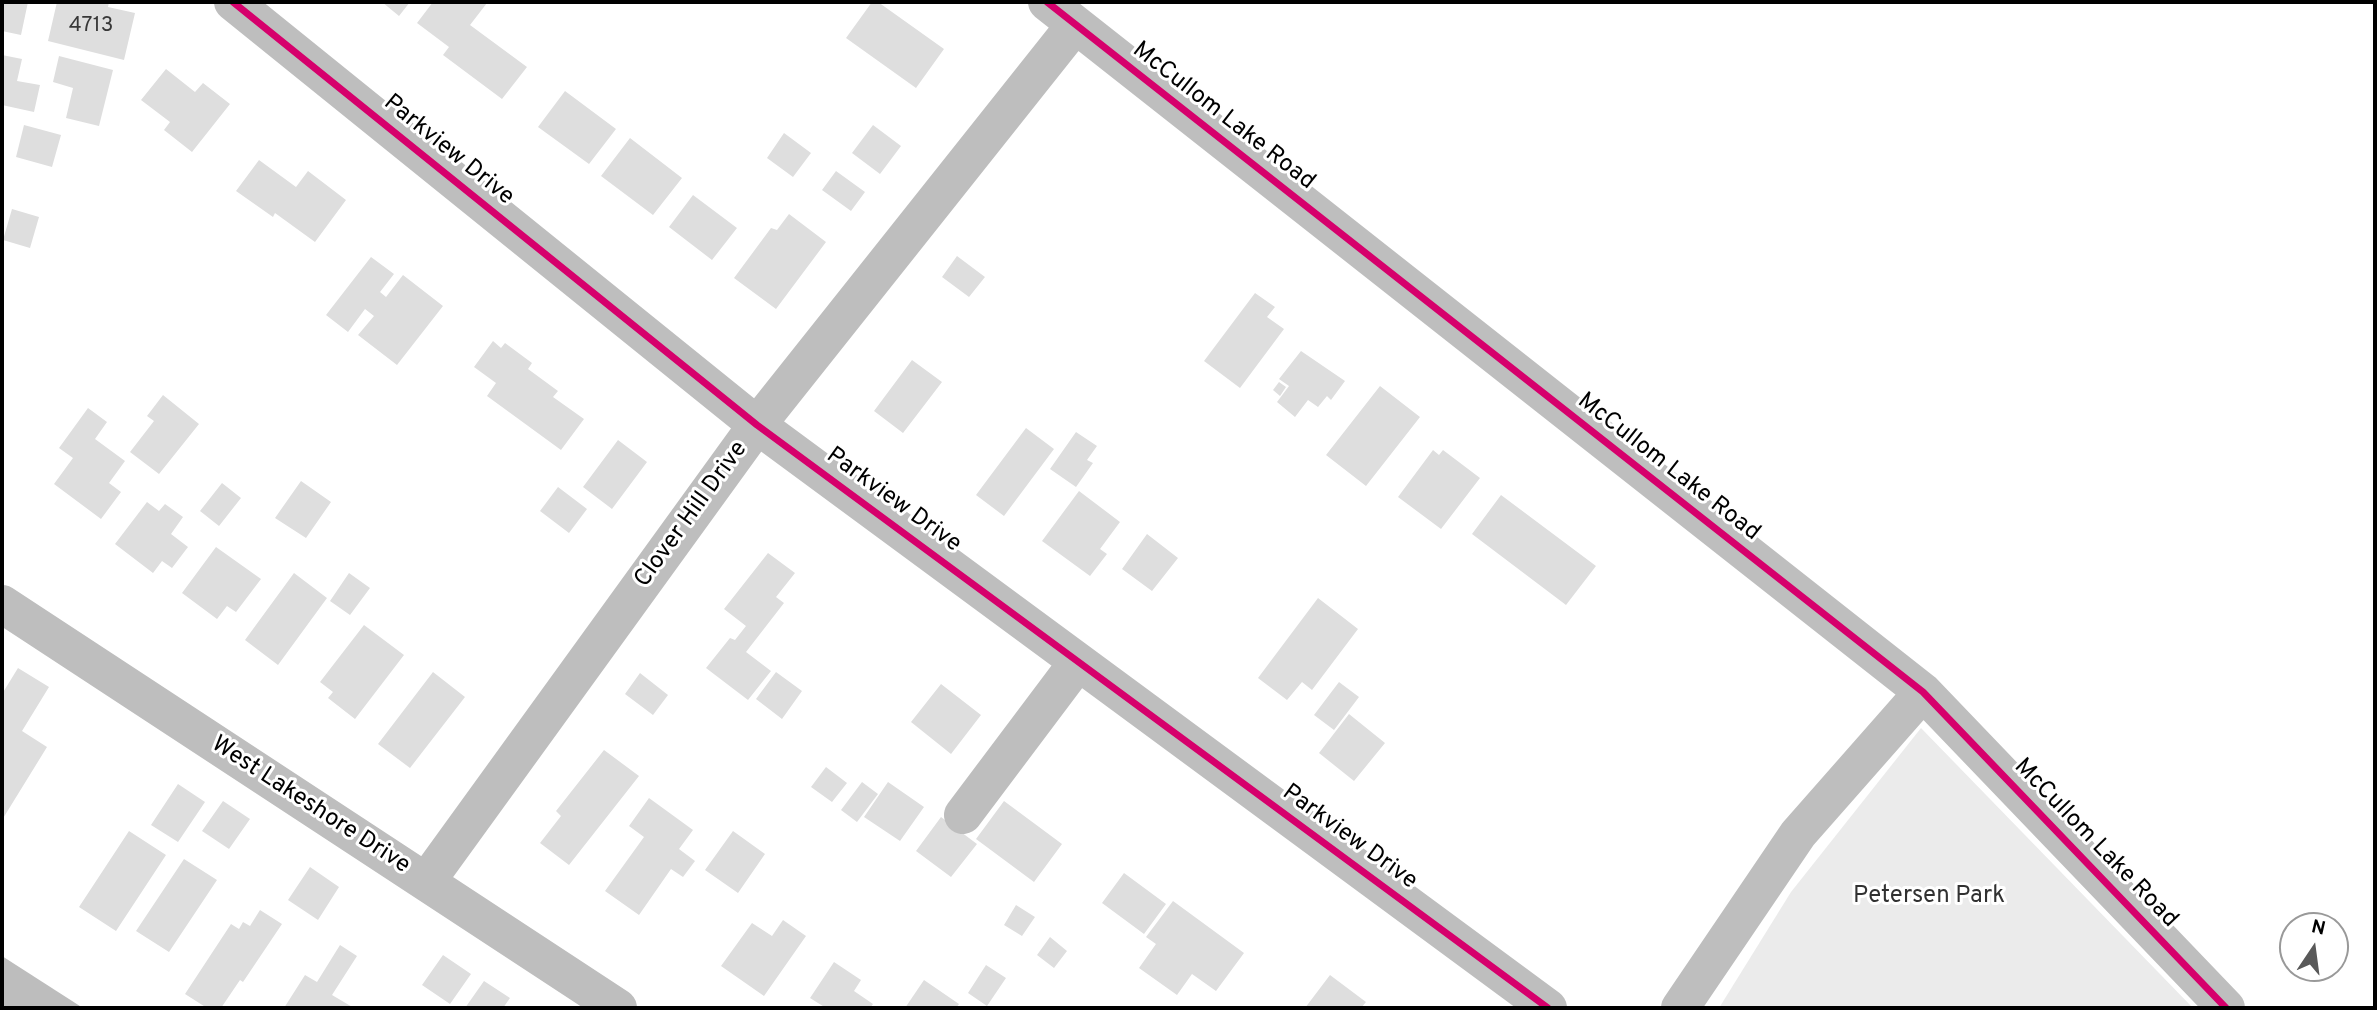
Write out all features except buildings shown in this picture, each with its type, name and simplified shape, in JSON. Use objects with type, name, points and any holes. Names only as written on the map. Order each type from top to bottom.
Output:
[{"type":"street","name":"Parkview Drive","points":[[233,2],[757,425],[1548,1008]]},
{"type":"street","name":"Clover Hill Drive","points":[[426,882],[757,425],[1061,13]]},
{"type":"street","name":"McCullom Lake Road","points":[[1061,13],[1923,692],[2226,1008]]},
{"type":"street","name":"West Lakeshore Drive","points":[[2,604],[618,1008]]},
{"type":"street","points":[[963,815],[1079,662]]},
{"type":"street","points":[[1680,1008],[1798,834],[1923,692]]},
{"type":"green space","name":"Petersen Park","points":[[1921,728],[2193,1008],[1719,1008],[1791,892]]},
{"type":"shaded area","points":[[2,956],[83,1008],[2,1008]]},
{"type":"cycle path","points":[[233,2],[757,425],[1548,1008]]},
{"type":"cycle path","points":[[1047,2],[1923,692],[2226,1008]]}]
